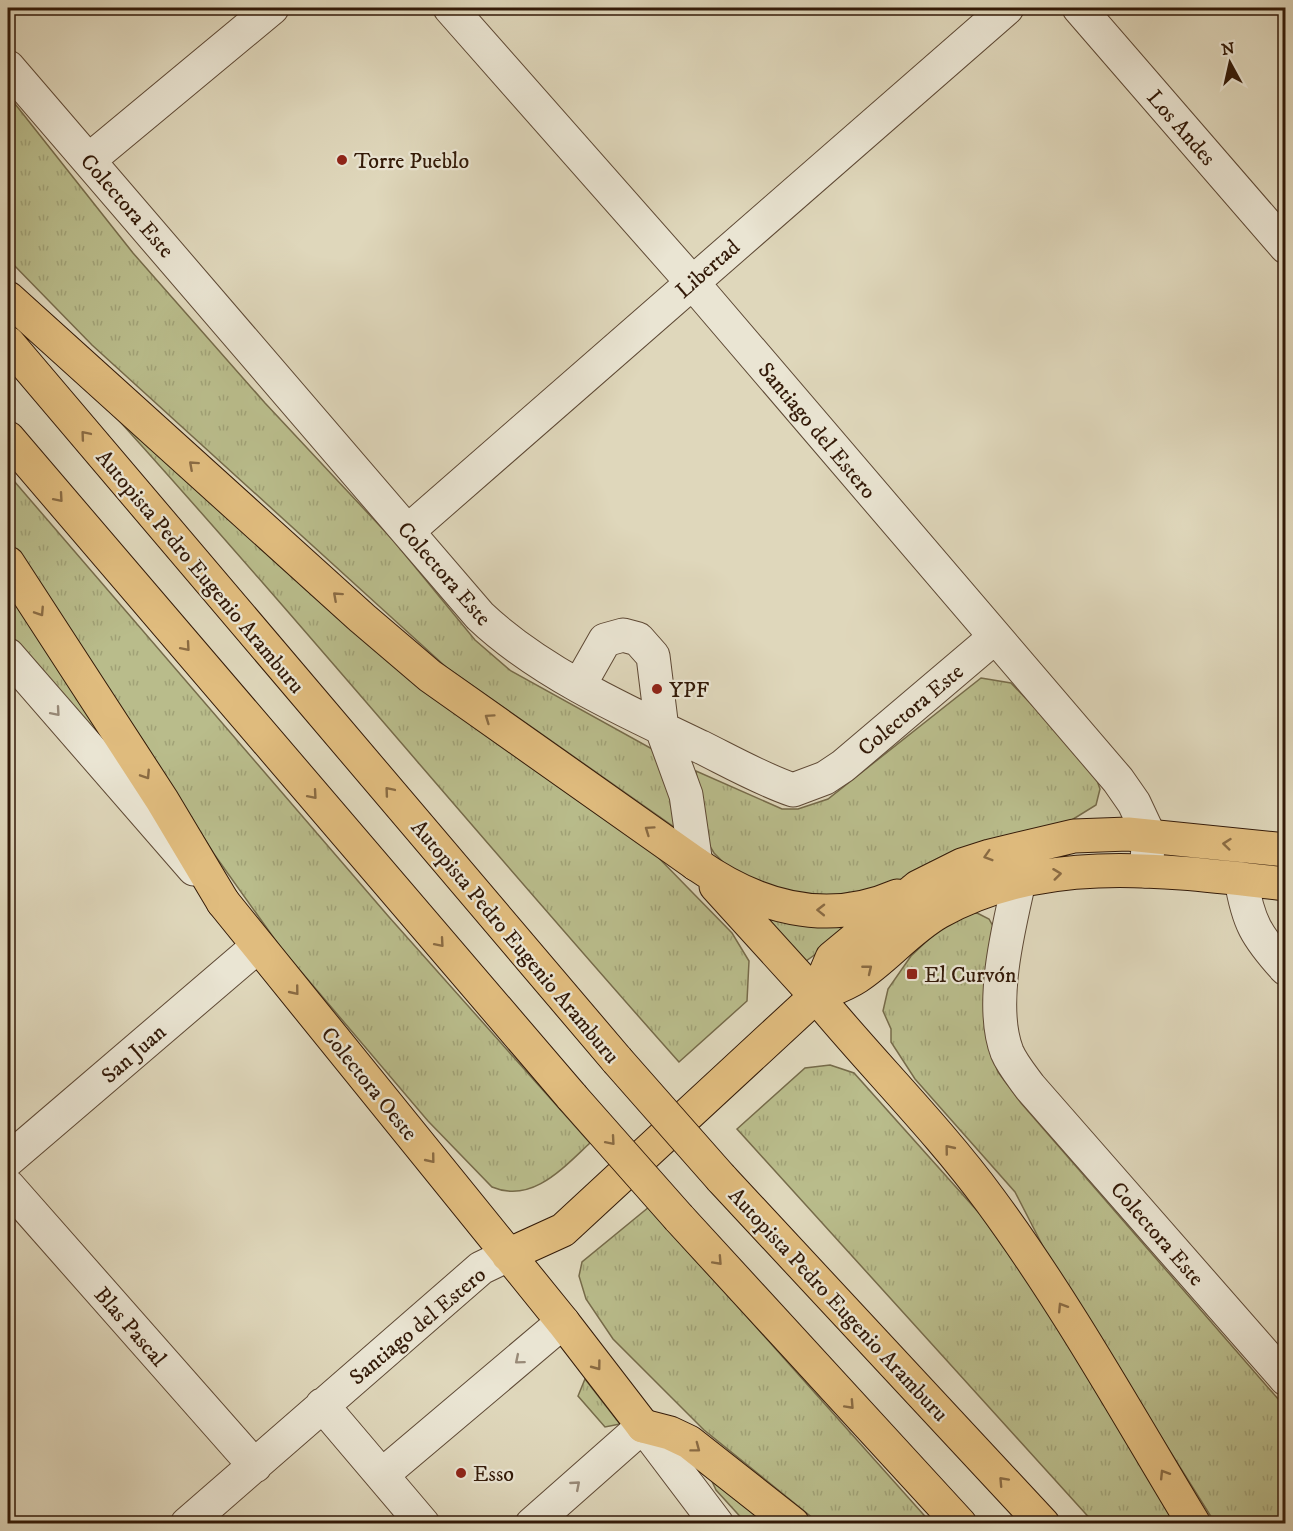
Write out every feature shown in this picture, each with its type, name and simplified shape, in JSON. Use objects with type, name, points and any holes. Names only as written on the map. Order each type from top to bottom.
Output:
[{"type":"main road","points":[[8,298],[362,618],[430,676],[724,884],[754,898],[787,908],[820,911],[865,906],[887,901],[962,865],[1028,845],[1074,836],[1149,835],[1286,850]]},
{"type":"main road","name":"Autopista Pedro Eugenio Aramburu","points":[[8,343],[617,1060],[721,1178],[1043,1524]]},
{"type":"main road","points":[[8,438],[572,1097],[679,1218],[960,1524]]},
{"type":"main road","points":[[8,563],[162,800],[224,902]]},
{"type":"main road","points":[[696,864],[816,996],[865,1055],[942,1140],[990,1200],[1044,1278],[1194,1524]]},
{"type":"main road","points":[[816,996],[856,978],[937,913],[976,893],[1020,879],[1082,871],[1146,871],[1286,884]]},
{"type":"main road","points":[[816,996],[832,958],[918,887]]},
{"type":"main road","name":"Colectora Oeste","points":[[224,902],[563,1322],[643,1426]]},
{"type":"main road","name":"Santiago del Estero","points":[[508,1255],[563,1230],[816,996]]},
{"type":"main road","points":[[643,1426],[670,1433],[689,1442],[793,1524]]},
{"type":"street","points":[[89,160],[272,8]]},
{"type":"street","name":"Santiago del Estero","points":[[450,8],[691,281],[1118,780],[1134,803],[1149,835],[1146,871]]},
{"type":"street","name":"Libertad","points":[[408,531],[691,281],[1007,8]]},
{"type":"street","name":"Los Andes","points":[[1079,8],[1286,247]]},
{"type":"street","name":"Colectora Este","points":[[8,67],[480,616],[505,639],[580,684],[662,729],[793,790],[825,778],[843,766],[995,637]]},
{"type":"street","points":[[580,684],[605,640],[623,635],[638,639],[653,656],[662,729],[686,795],[696,864]]},
{"type":"street","name":"Colectora Oeste","points":[[11,667],[224,902]]},
{"type":"street","name":"Colectora Este","points":[[1028,845],[999,1000],[1001,1029],[1008,1053],[1030,1087],[1286,1379]]},
{"type":"street","points":[[1241,879],[1247,915],[1263,944],[1286,969]]},
{"type":"street","name":"San Juan","points":[[8,1160],[258,946]]},
{"type":"street","name":"Blas Pascal","points":[[8,1186],[255,1466]]},
{"type":"street","name":"Santiago del Estero","points":[[187,1524],[481,1268],[508,1255]]},
{"type":"street","points":[[382,1475],[563,1322]]},
{"type":"street","points":[[322,1405],[423,1524]]},
{"type":"street","points":[[532,1524],[643,1426]]},
{"type":"street","name":"Colectora Oeste","points":[[643,1426],[717,1524]]},
{"type":"green space","points":[[8,95],[133,253],[265,403],[393,540],[475,640],[511,671],[663,755],[677,829],[446,667],[92,345],[8,259]]},
{"type":"green space","points":[[95,394],[649,848],[732,933],[749,961],[747,1001],[679,1062]]},
{"type":"green space","points":[[8,474],[389,917],[590,1143],[558,1172],[546,1181],[520,1191],[507,1191],[492,1187],[428,1121],[281,948],[214,854],[144,742],[8,543]]},
{"type":"green space","points":[[8,581],[152,800],[34,668],[8,631]]},
{"type":"green space","points":[[981,678],[1011,683],[1093,769],[1100,789],[1096,805],[1062,826],[860,897],[779,892],[734,873],[714,853],[705,838],[696,771],[782,809],[798,809],[828,799]]},
{"type":"green space","points":[[977,913],[989,919],[994,928],[989,1048],[998,1072],[1021,1103],[1285,1407],[1285,1523],[1215,1523],[1050,1260],[1015,1192],[915,1079],[891,1042],[891,1029],[883,1011],[888,989],[911,956],[946,923],[963,914]]},
{"type":"green space","points":[[765,919],[810,926],[852,928],[806,961]]},
{"type":"green space","points":[[830,1065],[854,1073],[980,1214],[1109,1398],[1185,1523],[1094,1523],[737,1129],[805,1068]]},
{"type":"green space","points":[[649,1207],[931,1523],[819,1523],[704,1430],[613,1339],[586,1299],[579,1276],[582,1262]]},
{"type":"green space","points":[[585,1379],[620,1424],[605,1427],[578,1396]]},
{"type":"green space","points":[[706,1468],[776,1523],[746,1523],[716,1490]]},
{"type":"place","name":"Torre Pueblo","points":[[342,160]]},
{"type":"place","name":"YPF","points":[[657,689]]},
{"type":"place","name":"El Curvón","points":[[912,974]]},
{"type":"place","name":"Esso","points":[[461,1473]]}]
